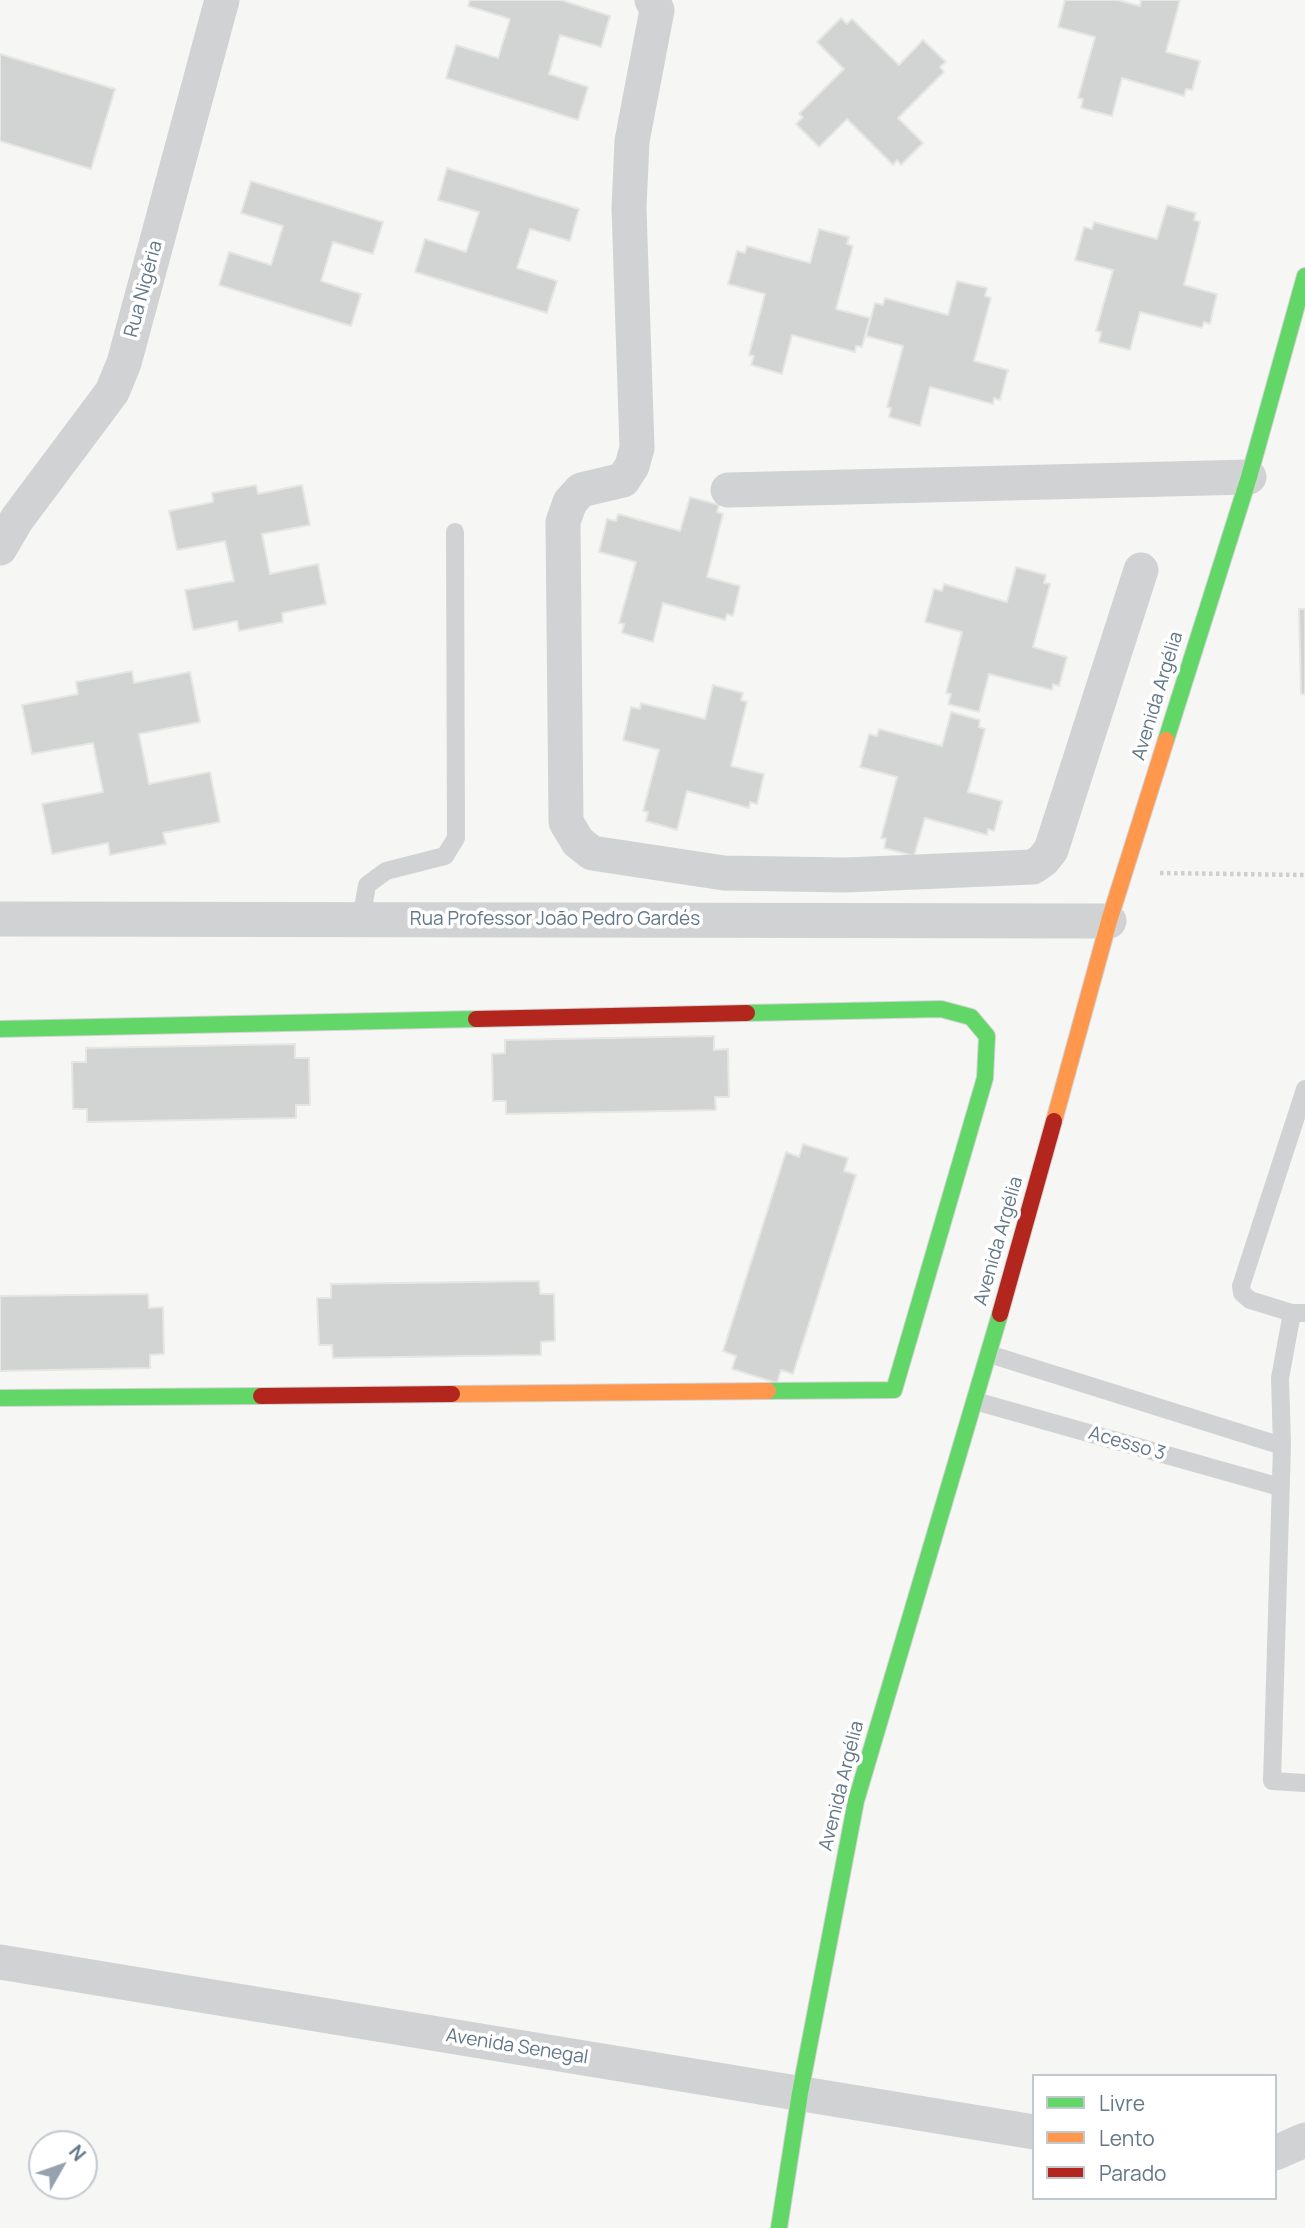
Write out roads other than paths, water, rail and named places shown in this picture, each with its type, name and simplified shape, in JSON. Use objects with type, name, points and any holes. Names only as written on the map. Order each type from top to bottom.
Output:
[{"type":"street","name":"Rua Nigéria","points":[[0,548],[17,519],[112,392],[120,373],[222,0]]},
{"type":"street","points":[[652,0],[657,10],[632,141],[629,208],[637,449],[632,466],[622,480],[581,490],[570,502],[563,522],[566,822],[578,842],[592,853],[724,873],[846,875],[1032,867],[1044,860],[1051,850],[1141,570]]},
{"type":"street","name":"Avenida Argélia","points":[[779,2228],[800,2093],[856,1801],[989,1354],[1109,921],[1249,477],[1305,276]]},
{"type":"street","points":[[728,490],[1249,477]]},
{"type":"street","name":"Rua Professor João Pedro Gardés","points":[[0,919],[1109,921]]},
{"type":"street","points":[[0,1029],[941,1009],[971,1017],[987,1036],[985,1078],[894,1390],[0,1398]]},
{"type":"street","name":"Avenida Senegal","points":[[0,1962],[1032,2132]]},
{"type":"street","points":[[1277,2152],[1305,2140]]},
{"type":"lane","points":[[361,920],[367,885],[386,871],[444,856],[456,838],[455,532]]},
{"type":"lane","points":[[1305,1089],[1241,1286],[1242,1293],[1250,1300],[1298,1313],[1280,1378],[1282,1446],[1272,1781],[1305,1783]]},
{"type":"lane","points":[[989,1354],[1282,1446]]},
{"type":"lane","name":"Acesso 3","points":[[975,1401],[1280,1487]]}]
